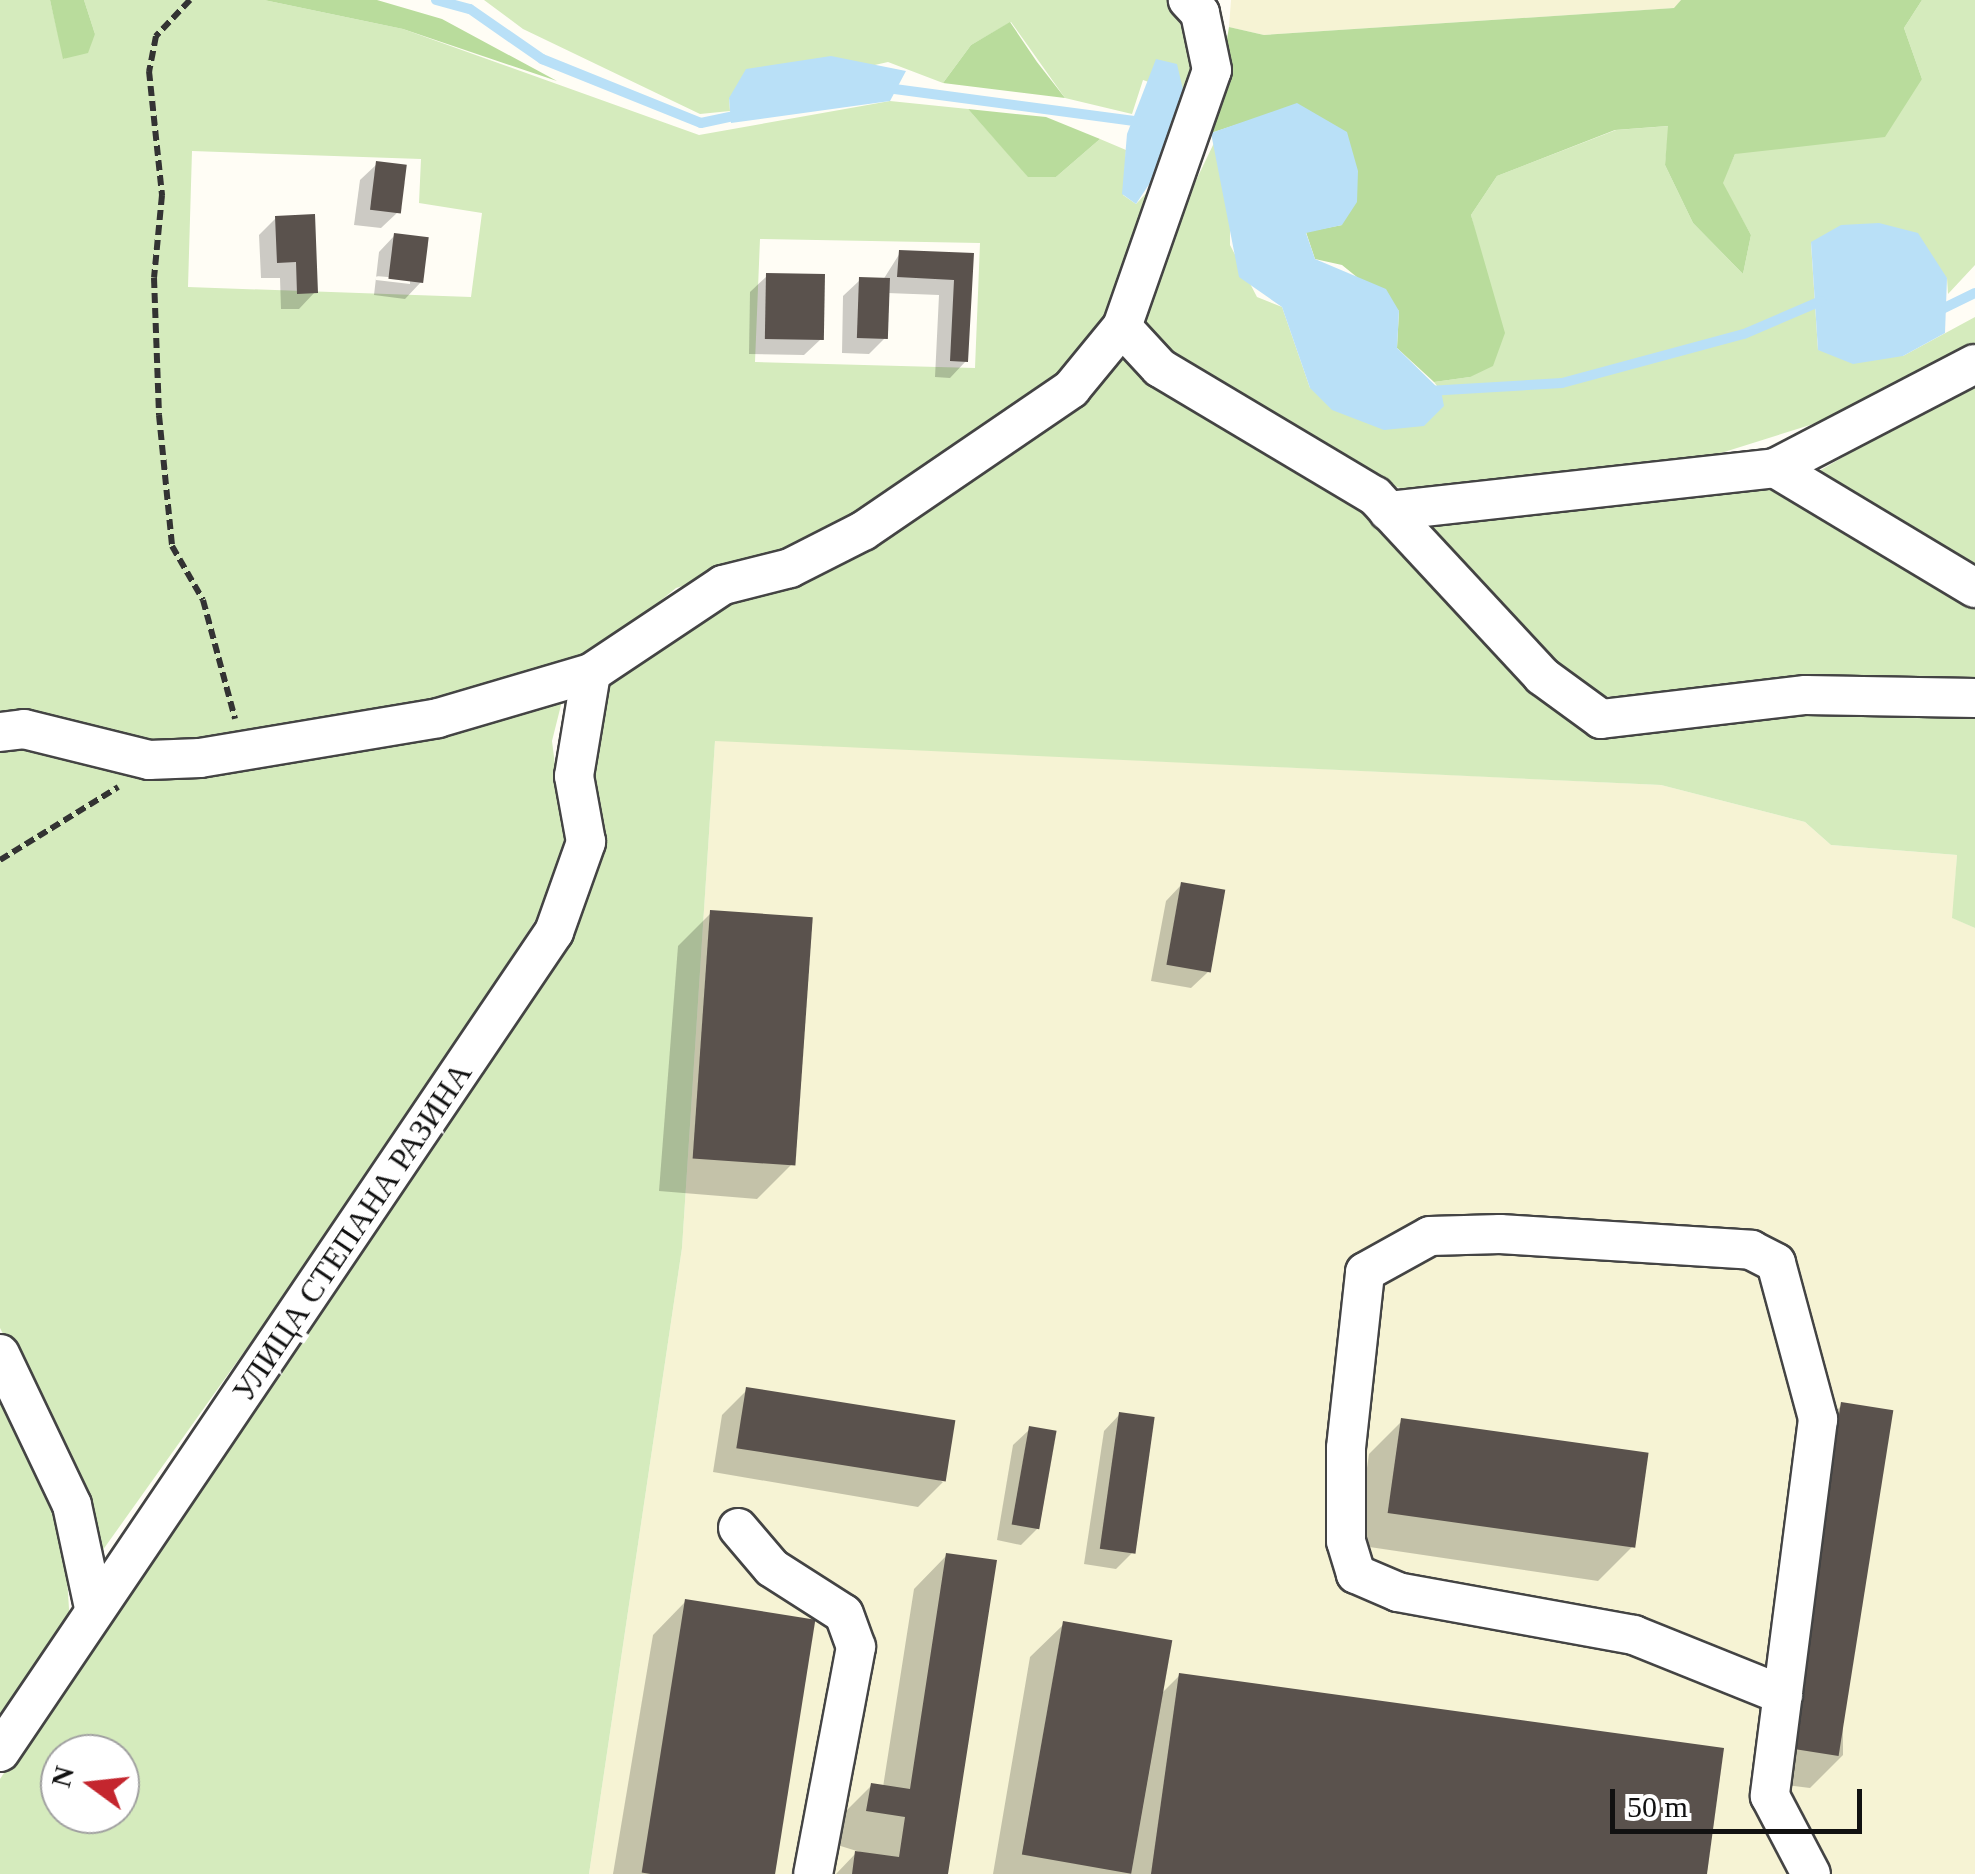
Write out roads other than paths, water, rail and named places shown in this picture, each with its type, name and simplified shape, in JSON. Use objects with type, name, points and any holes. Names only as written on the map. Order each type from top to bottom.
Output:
[{"type":"street","points":[[0,732],[24,728],[149,760],[438,718],[592,673],[723,585],[790,568],[862,530],[1071,390],[1122,327],[1212,70],[1200,14],[1188,0]]},
{"type":"street","points":[[1122,327],[1160,368],[1261,423],[1388,511],[1542,676],[1601,719],[1806,695],[1975,698]]},
{"type":"street","points":[[1388,511],[1774,468],[1975,364]]},
{"type":"street","points":[[1774,468],[1975,588]]},
{"type":"street","name":"УЛИЦА СТЕПАНА РАЗИНА","points":[[0,1752],[554,932],[586,842],[574,776],[592,673]]},
{"type":"street","points":[[1783,1694],[1634,1635],[1398,1592],[1356,1574],[1346,1541],[1346,1448],[1364,1272],[1430,1236],[1500,1234],[1750,1250],[1776,1263],[1818,1419],[1783,1694],[1770,1796],[1812,1874]]},
{"type":"street","points":[[0,1354],[72,1505],[94,1608]]},
{"type":"street","points":[[738,1528],[772,1568],[844,1614],[856,1647],[813,1874]]},
{"type":"water","points":[[831,56],[906,71],[890,101],[731,123],[729,98],[746,69]]},
{"type":"water","points":[[1156,59],[1177,64],[1184,94],[1160,168],[1136,204],[1122,194],[1127,134]]},
{"type":"water","points":[[1297,103],[1347,132],[1358,171],[1357,202],[1342,225],[1306,233],[1315,259],[1386,289],[1399,311],[1397,348],[1441,391],[1444,406],[1424,426],[1384,430],[1332,410],[1310,388],[1282,307],[1239,277],[1211,133]]},
{"type":"water","points":[[1879,223],[1918,233],[1947,278],[1945,333],[1903,356],[1853,364],[1818,350],[1811,242],[1841,225]]},
{"type":"waterway","points":[[436,0],[470,9],[542,59],[701,123],[739,115]]},
{"type":"waterway","points":[[887,88],[1142,122]]},
{"type":"waterway","points":[[1938,311],[1975,293]]},
{"type":"waterway","points":[[1428,391],[1562,383],[1744,334],[1821,301]]}]
